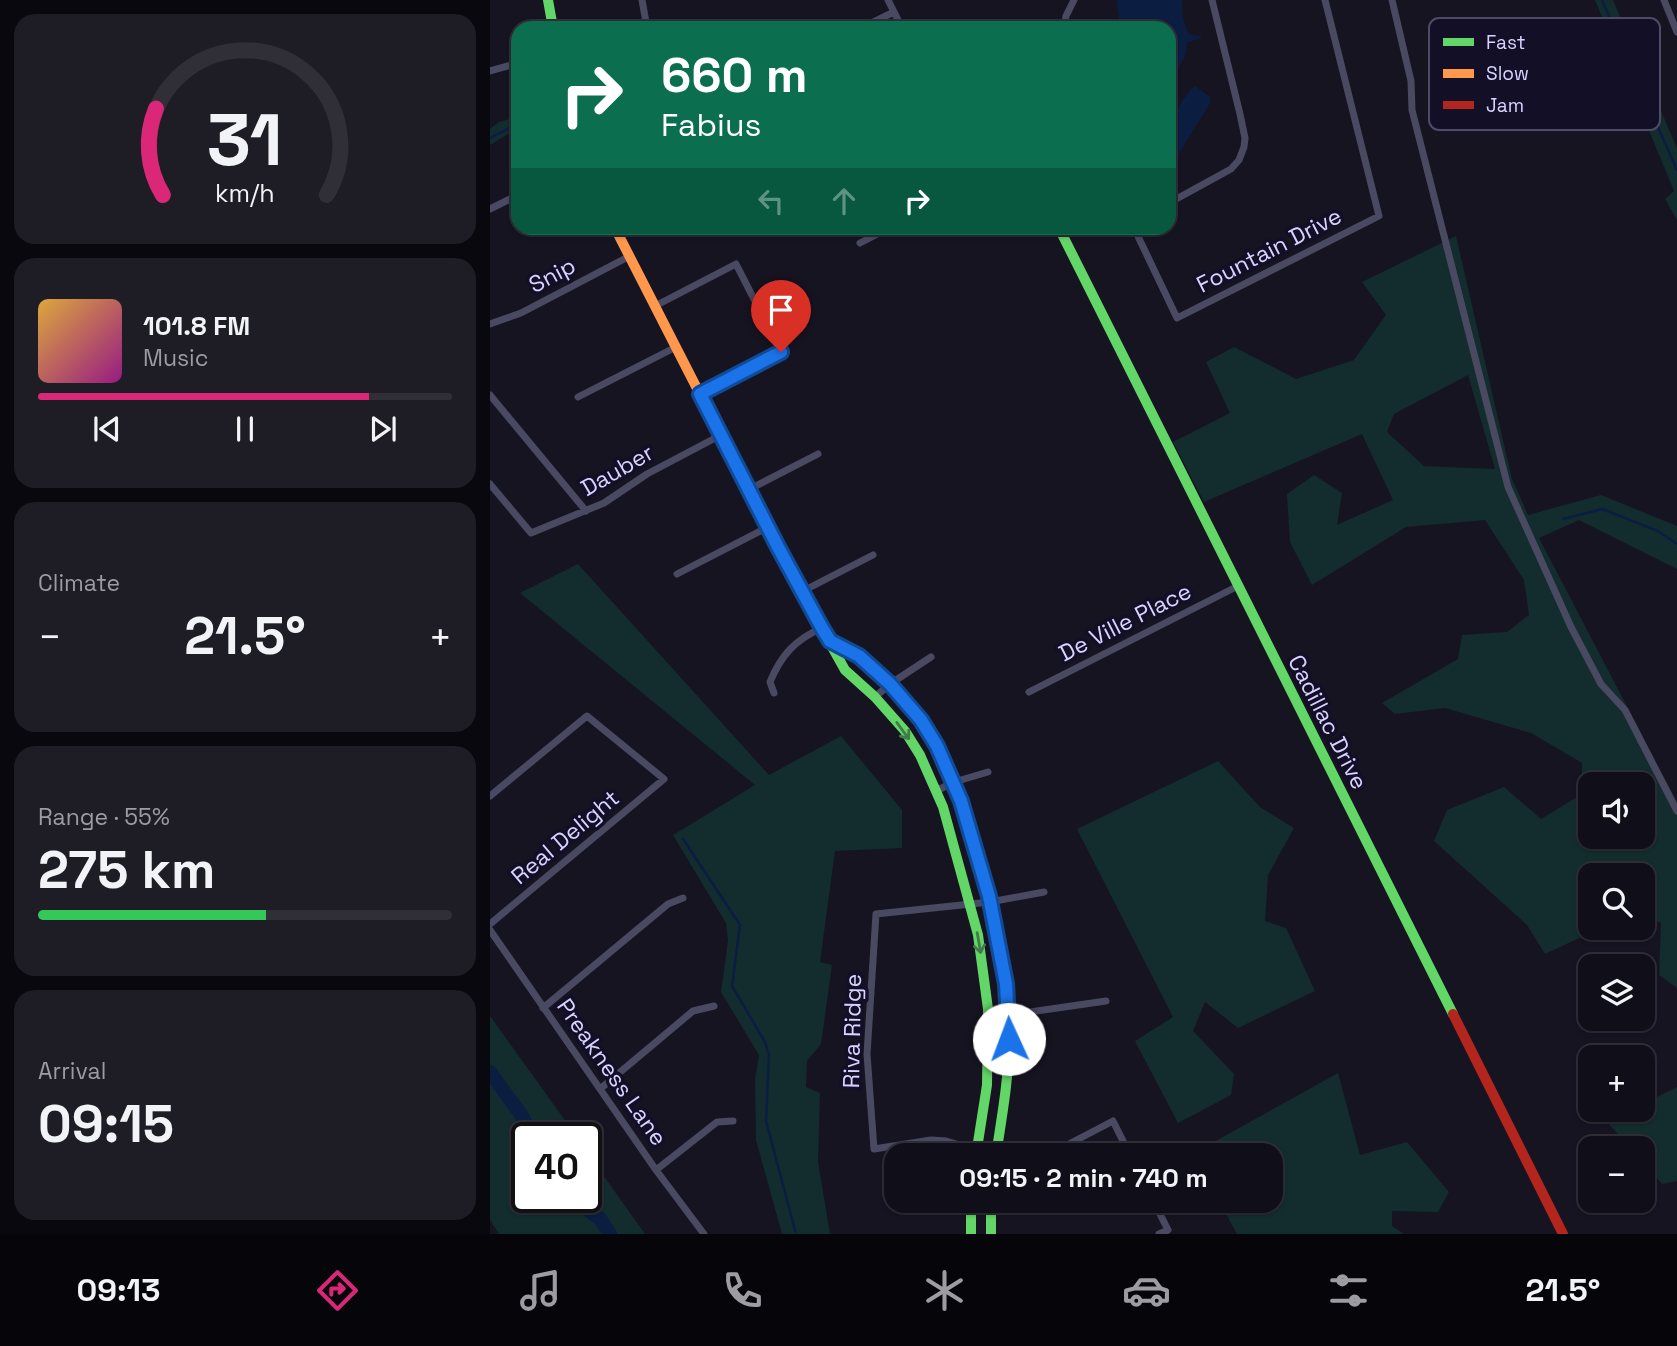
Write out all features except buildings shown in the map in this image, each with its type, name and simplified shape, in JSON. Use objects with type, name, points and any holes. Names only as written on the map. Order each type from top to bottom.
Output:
[{"type":"street","points":[[548,0],[551,21]]},
{"type":"street","points":[[642,0],[646,21]]},
{"type":"street","points":[[888,0],[898,21]]},
{"type":"street","points":[[1065,21],[1074,0]]},
{"type":"street","points":[[1176,199],[1231,169],[1239,160],[1244,147],[1240,114],[1212,0]]},
{"type":"street","name":"Fountain Drive","points":[[1137,235],[1177,318],[1379,216],[1325,0]]},
{"type":"street","points":[[1392,0],[1411,81],[1412,110],[1508,487],[1601,684],[1625,710],[1677,811]]},
{"type":"street","points":[[1664,0],[1677,32]]},
{"type":"street","points":[[875,21],[894,12]]},
{"type":"street","points":[[490,71],[511,65]]},
{"type":"street","points":[[490,209],[511,198]]},
{"type":"street","points":[[618,235],[801,592],[845,670],[876,697],[910,739],[943,807],[970,904],[982,960],[988,1018],[987,1084],[978,1143]]},
{"type":"street","points":[[860,243],[875,235]]},
{"type":"street","name":"Cadillac Drive","points":[[1062,235],[1563,1234]]},
{"type":"street","name":"Snip","points":[[490,324],[521,313],[629,256]]},
{"type":"street","points":[[655,306],[736,264],[781,352],[700,394]]},
{"type":"street","points":[[578,397],[676,347]]},
{"type":"street","points":[[490,395],[586,511]]},
{"type":"street","name":"Dauber","points":[[490,484],[531,533],[604,503],[647,474],[721,435]]},
{"type":"street","points":[[748,490],[818,454]]},
{"type":"street","points":[[677,574],[768,527]]},
{"type":"street","points":[[801,592],[873,555]]},
{"type":"street","name":"De Ville Place","points":[[1029,692],[1238,586]]},
{"type":"street","points":[[775,693],[771,682],[782,658],[798,641],[822,628]]},
{"type":"street","points":[[830,641],[859,656],[890,684],[921,720],[937,746],[961,801],[990,902],[1001,957],[1008,1016],[1007,1086],[998,1143]]},
{"type":"street","points":[[876,697],[890,684],[931,657]]},
{"type":"street","name":"Real Delight","points":[[490,796],[587,716],[664,779],[490,924]]},
{"type":"street","points":[[936,792],[954,782],[988,772]]},
{"type":"street","points":[[970,904],[1044,892]]},
{"type":"street","points":[[543,1008],[668,904],[683,898]]},
{"type":"street","name":"Riva Ridge","points":[[884,1147],[874,1149],[867,1054],[876,914],[970,904]]},
{"type":"street","name":"Preakness Lane","points":[[490,930],[656,1170],[704,1234]]},
{"type":"street","points":[[988,1018],[1106,1001]]},
{"type":"street","points":[[600,1089],[692,1011],[714,1006]]},
{"type":"street","points":[[656,1170],[717,1122],[733,1121]]},
{"type":"street","points":[[1071,1143],[1113,1121],[1124,1143]]},
{"type":"street","name":"Riva Ridge","points":[[912,1143],[931,1140],[951,1143]]},
{"type":"street","points":[[971,1213],[971,1234]]},
{"type":"street","points":[[991,1213],[991,1234]]},
{"type":"street","points":[[1159,1234],[1168,1230],[1160,1213]]},
{"type":"green space","points":[[1595,0],[1613,0],[1621,18],[1602,18]]},
{"type":"green space","points":[[1660,109],[1677,148],[1677,220],[1665,199],[1674,191],[1649,130],[1660,130]]},
{"type":"green space","points":[[511,119],[511,132],[490,145],[490,129],[499,122]]},
{"type":"green space","points":[[1456,236],[1512,479],[1528,515],[1601,495],[1677,526],[1677,569],[1579,520],[1539,538],[1677,802],[1677,988],[1659,975],[1661,923],[1655,921],[1655,863],[1578,863],[1578,939],[1545,954],[1527,925],[1434,841],[1447,810],[1504,787],[1541,819],[1578,796],[1578,849],[1655,849],[1655,772],[1582,772],[1582,763],[1531,733],[1445,708],[1395,714],[1382,703],[1458,659],[1462,635],[1507,632],[1529,615],[1524,580],[1485,520],[1406,527],[1312,585],[1290,542],[1287,494],[1314,475],[1342,493],[1337,525],[1393,500],[1362,434],[1204,502],[1173,442],[1230,413],[1206,362],[1234,347],[1296,379],[1354,360],[1386,315],[1362,282]],"holes":[[[1468,375],[1495,469],[1424,466],[1387,432],[1394,414]]]},
{"type":"green space","points":[[578,564],[769,775],[841,736],[902,810],[902,848],[835,851],[820,962],[832,965],[821,1044],[807,1061],[806,1087],[820,1093],[818,1162],[830,1234],[782,1234],[756,1140],[755,1080],[759,1055],[721,992],[728,941],[726,923],[673,835],[755,785],[520,593]]},
{"type":"green space","points":[[1218,761],[1260,807],[1294,828],[1268,875],[1265,921],[1286,928],[1315,991],[1238,1028],[1205,1002],[1193,1031],[1234,1074],[1231,1095],[1178,1123],[1135,1041],[1173,1017],[1077,829]]},
{"type":"green space","points":[[490,1016],[566,1122],[511,1122],[511,1213],[602,1213],[602,1174],[645,1234],[499,1234],[490,1220]]},
{"type":"green space","points":[[1338,1073],[1360,1155],[1407,1142],[1449,1192],[1438,1212],[1392,1211],[1392,1226],[1404,1234],[1237,1234],[1226,1213],[1283,1213],[1283,1143],[1212,1143]]},
{"type":"green space","points":[[1677,1087],[1677,1181],[1662,1184],[1655,1176],[1655,1136],[1619,1136],[1608,1123],[1655,1122],[1655,1098]]},
{"type":"water","points":[[1117,0],[1182,0],[1183,17],[1189,34],[1201,38],[1187,43],[1185,56],[1176,72],[1176,21],[1119,21]]},
{"type":"water","points":[[1195,86],[1210,97],[1210,103],[1176,160],[1176,111]]},
{"type":"waterway","points":[[1602,0],[1610,18]]},
{"type":"waterway","points":[[490,138],[511,128]]},
{"type":"waterway","points":[[1659,130],[1677,170]]},
{"type":"waterway","points":[[1563,519],[1602,509],[1658,531],[1677,544]]},
{"type":"waterway","points":[[683,839],[740,925],[732,986],[765,1042],[769,1055],[766,1121],[796,1234]]},
{"type":"waterway","points":[[490,1072],[525,1122]]},
{"type":"waterway","points":[[592,1213],[601,1220],[610,1234]]},
{"type":"traffic: fast","points":[[548,0],[552,21]]},
{"type":"traffic: fast","points":[[1063,235],[1453,1014]]},
{"type":"traffic: fast","points":[[826,636],[845,670],[875,697],[905,731],[920,755],[943,807],[978,935],[988,1009],[987,1085],[978,1143]]},
{"type":"traffic: fast","points":[[831,641],[875,671],[912,709],[933,741],[952,779],[968,822],[994,913],[1007,1000],[1008,1068],[998,1143]]},
{"type":"traffic: fast","points":[[971,1213],[971,1234]]},
{"type":"traffic: fast","points":[[991,1213],[991,1234]]},
{"type":"traffic: slow","points":[[619,235],[826,636]]},
{"type":"traffic: jam","points":[[1453,1014],[1563,1234]]},
{"type":"route","points":[[781,352],[700,394],[801,592],[830,641],[859,656],[880,674],[921,720],[937,746],[961,801],[989,896],[1006,984],[1009,1039]]}]
